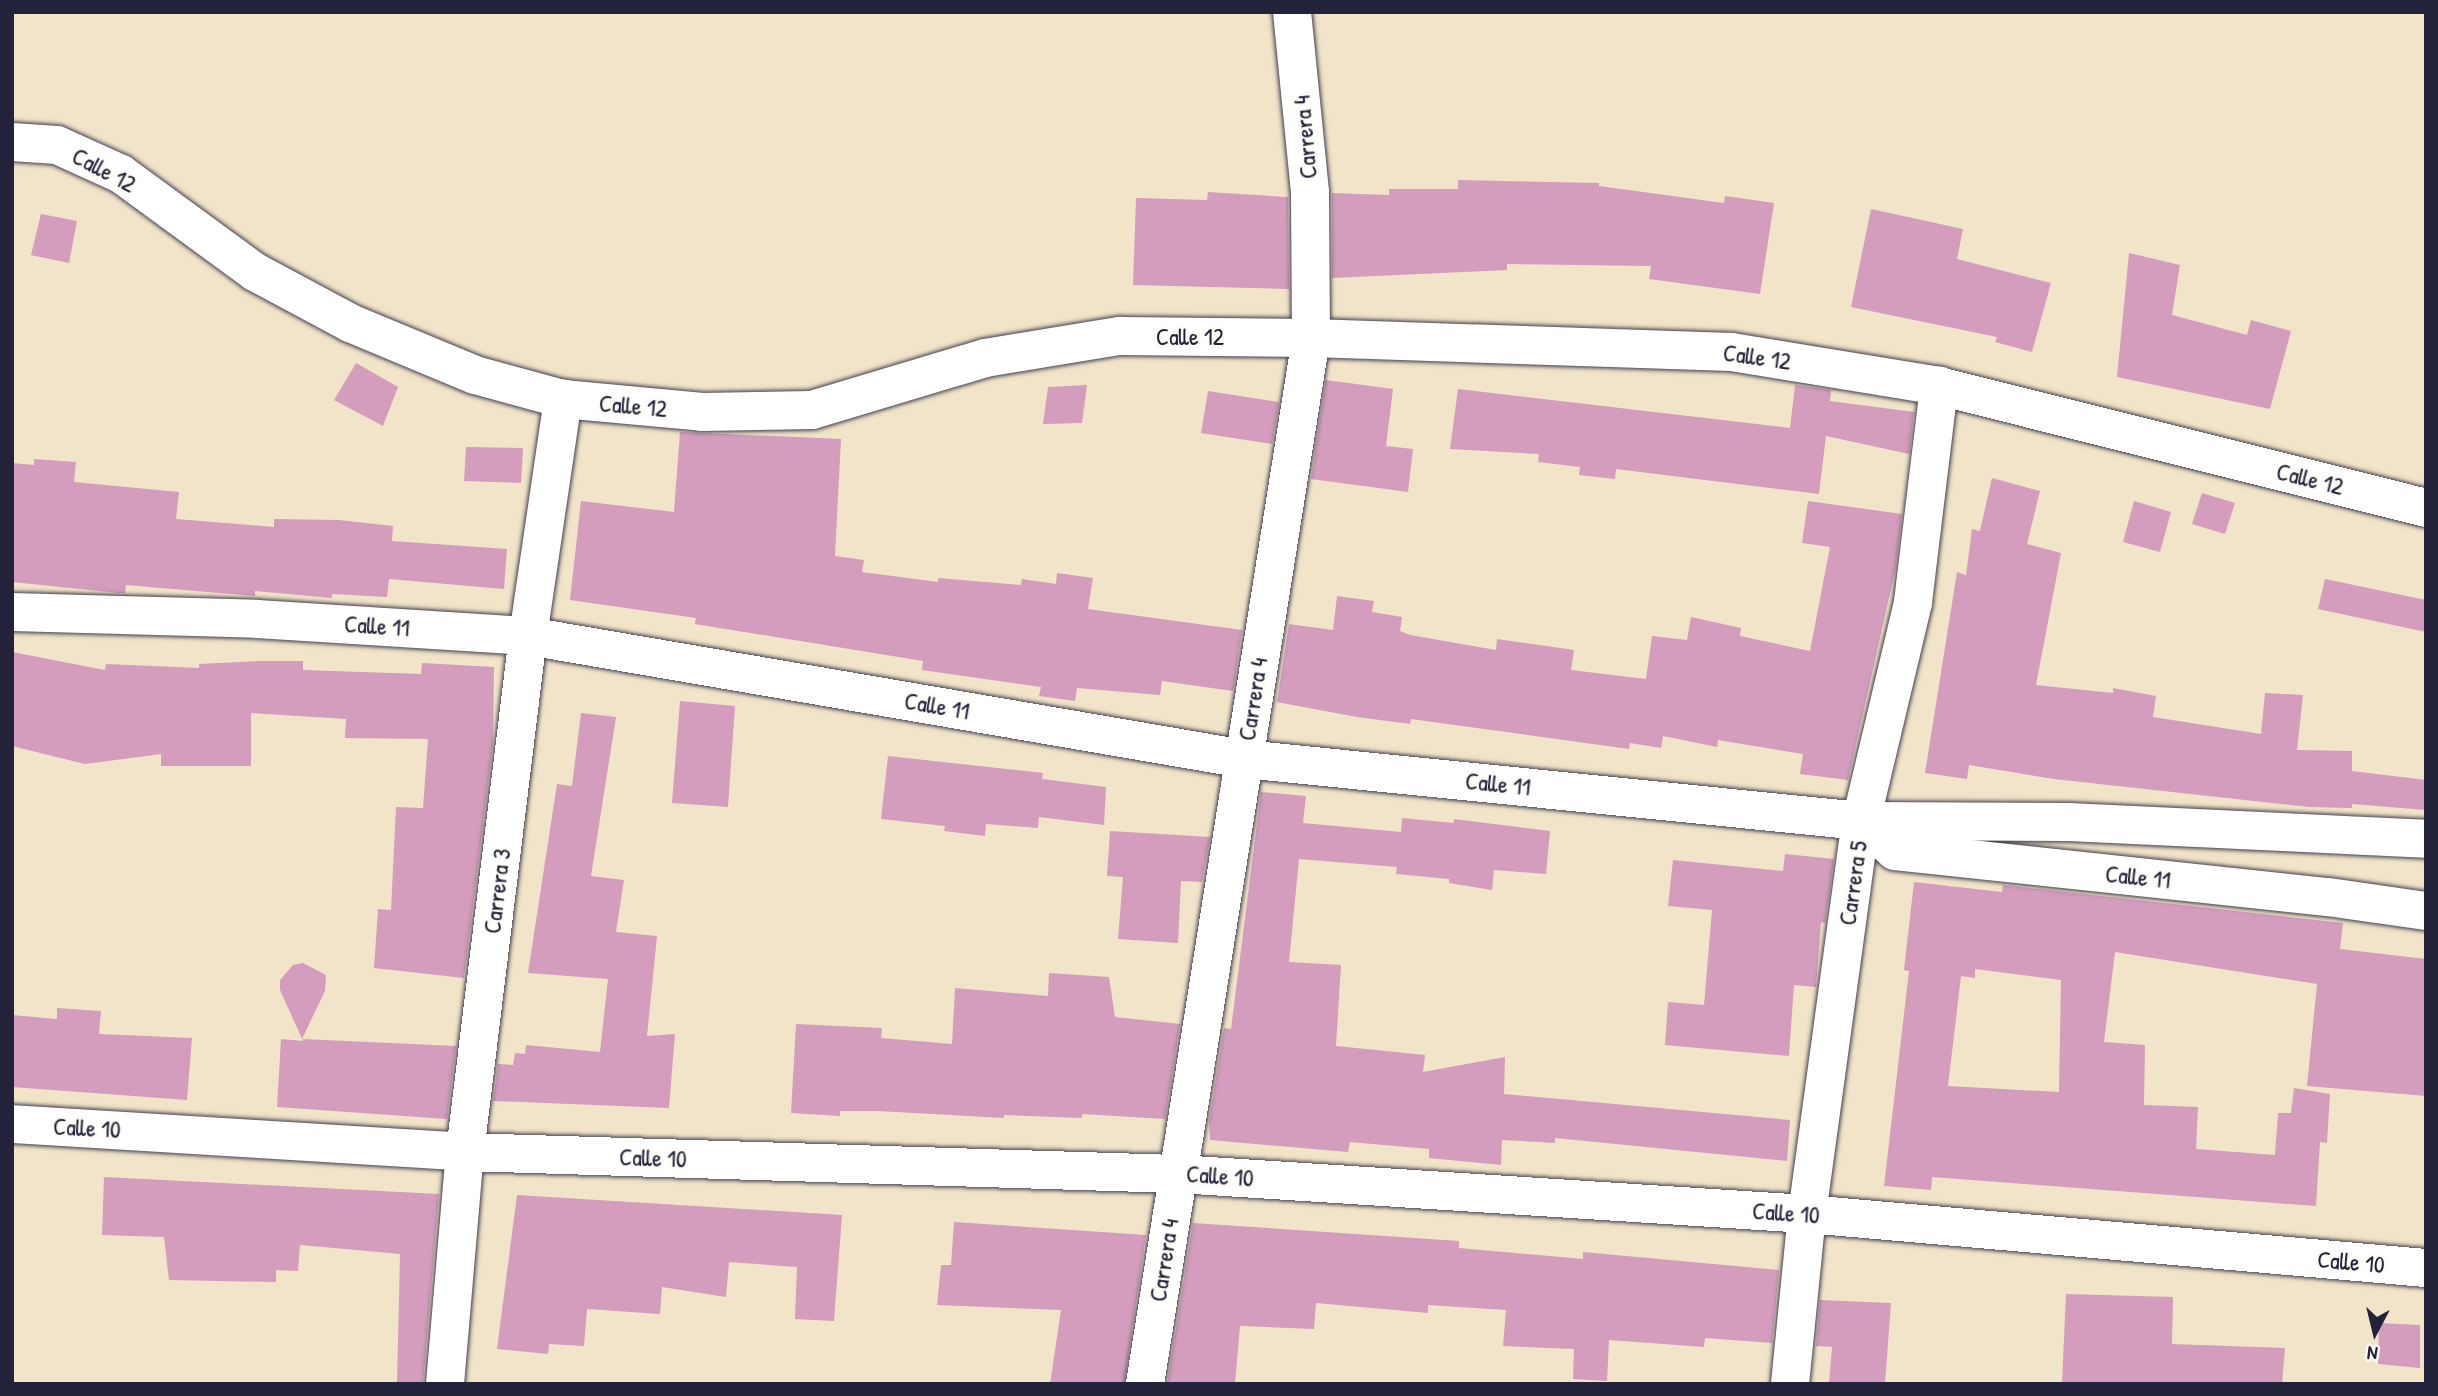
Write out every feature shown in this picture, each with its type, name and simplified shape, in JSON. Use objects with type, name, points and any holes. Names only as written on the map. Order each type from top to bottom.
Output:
[{"type":"street","name":"Carrera 4","points":[[1145,1384],[1311,338],[1310,192],[1293,12]]},
{"type":"street","name":"Calle 12","points":[[12,142],[57,145],[121,173],[255,272],[350,323],[475,375],[562,399],[702,412],[812,411],[985,358],[1120,336],[1311,338],[1732,352],[1938,386],[2426,508]]},
{"type":"street","name":"Carrera 5","points":[[1790,1384],[1807,1214],[1861,821],[1913,602],[1938,386]]},
{"type":"street","name":"Carrera 3","points":[[445,1384],[465,1152],[528,636],[562,399]]},
{"type":"street","name":"Calle 11","points":[[12,612],[257,619],[528,636],[1244,759],[1861,821],[2069,822],[2426,839]]},
{"type":"street","name":"Calle 11","points":[[1861,821],[1895,851],[2314,895],[2426,911]]},
{"type":"street","name":"Calle 10","points":[[12,1124],[465,1152],[1178,1174],[1807,1214],[2426,1268]]},
{"type":"building","points":[[1458,180],[1599,183],[1599,186],[1724,203],[1725,196],[1774,203],[1760,294],[1649,279],[1651,266],[1507,264],[1507,270],[1332,278],[1332,193],[1389,195],[1389,189],[1458,189]]},
{"type":"building","points":[[1208,192],[1288,197],[1289,289],[1133,285],[1136,198],[1207,200]]},
{"type":"building","points":[[1871,209],[1963,229],[1957,259],[2051,283],[2032,352],[1995,342],[1997,337],[1851,307]]},
{"type":"building","points":[[41,214],[77,221],[69,263],[31,255]]},
{"type":"building","points":[[2129,253],[2180,265],[2172,315],[2247,335],[2251,320],[2291,331],[2270,409],[2117,377]]},
{"type":"building","points":[[356,363],[398,387],[383,426],[334,400]]},
{"type":"building","points":[[1326,380],[1393,389],[1386,446],[1413,449],[1408,492],[1311,479]]},
{"type":"building","points":[[1087,385],[1082,423],[1043,424],[1048,387]]},
{"type":"building","points":[[1795,385],[1831,390],[1830,401],[1914,412],[1909,454],[1826,436],[1819,494],[1616,469],[1615,479],[1579,475],[1580,467],[1538,462],[1539,454],[1450,449],[1458,389],[1790,428]]},
{"type":"building","points":[[1208,391],[1279,402],[1272,444],[1201,433]]},
{"type":"building","points":[[680,432],[841,439],[835,556],[864,560],[862,572],[938,582],[938,578],[1021,585],[1022,579],[1056,584],[1057,573],[1093,578],[1088,609],[1242,630],[1233,691],[1162,681],[1160,695],[1077,688],[1075,701],[1039,696],[1041,687],[922,670],[923,661],[695,624],[696,618],[570,600],[581,501],[674,512]]},
{"type":"building","points":[[466,447],[523,448],[521,483],[464,481]]},
{"type":"building","points":[[34,459],[76,462],[74,482],[179,492],[176,519],[274,527],[274,519],[339,520],[393,526],[392,541],[507,549],[504,589],[389,579],[387,597],[332,594],[332,598],[255,591],[255,596],[126,585],[125,593],[119,593],[12,582],[12,463],[34,465]]},
{"type":"building","points":[[1992,478],[2040,491],[2027,544],[2061,553],[2036,685],[2113,693],[2113,688],[2156,696],[2153,717],[2261,734],[2265,693],[2303,695],[2297,750],[2352,751],[2352,771],[2426,780],[2426,810],[2352,804],[2352,808],[2309,807],[2054,779],[1969,765],[1967,779],[1925,773],[1957,572],[1966,575],[1972,529],[1980,531]]},
{"type":"building","points":[[2202,493],[2235,503],[2225,534],[2192,524]]},
{"type":"building","points":[[1808,501],[1902,514],[1895,571],[1848,780],[1800,774],[1803,754],[1718,740],[1717,747],[1663,736],[1661,748],[1630,743],[1629,749],[1411,719],[1410,724],[1357,717],[1277,702],[1289,624],[1333,630],[1337,596],[1374,601],[1372,612],[1402,617],[1400,631],[1410,635],[1496,650],[1497,639],[1574,650],[1571,670],[1646,679],[1652,636],[1687,640],[1691,617],[1741,628],[1740,636],[1810,651],[1830,547],[1802,543]]},
{"type":"building","points":[[2134,501],[2171,512],[2160,552],[2123,542]]},
{"type":"building","points":[[2325,579],[2426,600],[2426,632],[2318,609]]},
{"type":"building","points":[[12,652],[105,670],[106,664],[199,668],[199,664],[260,661],[303,661],[303,670],[421,674],[422,663],[494,667],[493,743],[464,978],[374,968],[378,909],[391,910],[396,807],[423,808],[428,739],[345,738],[346,719],[251,713],[251,766],[161,766],[161,754],[85,764],[12,746]]},
{"type":"building","points":[[680,701],[735,706],[728,807],[672,803]]},
{"type":"building","points":[[581,713],[616,717],[591,876],[624,880],[616,932],[657,936],[647,1036],[675,1034],[669,1108],[493,1101],[498,1064],[513,1065],[515,1053],[525,1054],[526,1045],[600,1052],[608,979],[528,973],[557,784],[572,786]]},
{"type":"building","points":[[888,756],[1043,773],[1042,779],[1106,787],[1104,825],[1039,817],[1038,828],[986,824],[985,836],[944,831],[945,826],[881,819]]},
{"type":"building","points":[[1261,792],[1306,796],[1303,823],[1401,832],[1402,818],[1454,823],[1454,819],[1550,831],[1546,874],[1494,870],[1492,890],[1449,883],[1449,879],[1396,874],[1397,867],[1299,859],[1289,962],[1341,965],[1336,1046],[1425,1055],[1423,1072],[1505,1057],[1504,1094],[1790,1120],[1787,1161],[1555,1138],[1555,1143],[1502,1140],[1501,1165],[1429,1158],[1429,1149],[1350,1142],[1348,1152],[1210,1140],[1209,1122],[1224,1028],[1231,1029]]},
{"type":"building","points":[[1110,831],[1210,837],[1202,882],[1181,881],[1178,943],[1118,939],[1123,877],[1107,876]]},
{"type":"building","points":[[1785,854],[1834,859],[1825,923],[1821,922],[1816,987],[1794,985],[1789,1056],[1665,1045],[1668,1002],[1704,1005],[1712,910],[1668,906],[1673,860],[1783,871]]},
{"type":"building","points":[[1914,882],[2002,892],[2003,885],[2343,923],[2340,949],[2426,959],[2426,1096],[2307,1086],[2317,984],[2115,952],[2104,1042],[2145,1045],[2144,1105],[2198,1107],[2196,1149],[2275,1155],[2278,1113],[2291,1113],[2294,1088],[2330,1094],[2327,1143],[2320,1142],[2316,1206],[1932,1177],[1931,1190],[1884,1186],[1909,971],[1904,970]],"holes":[[[1975,969],[2061,980],[2059,1092],[1948,1086],[1961,976],[1975,978]]]},
{"type":"building","points":[[303,963],[326,975],[325,991],[302,1039],[280,990],[280,980],[293,965]]},
{"type":"building","points":[[1049,973],[1109,977],[1115,1017],[1180,1024],[1165,1119],[1082,1114],[1082,1118],[1004,1115],[1004,1118],[878,1111],[840,1111],[840,1116],[791,1113],[796,1024],[882,1028],[881,1038],[952,1044],[955,988],[1048,996]]},
{"type":"building","points":[[57,1008],[101,1011],[99,1034],[192,1038],[187,1100],[12,1087],[12,1015],[57,1019]]},
{"type":"building","points":[[281,1039],[303,1041],[302,1039],[456,1046],[447,1119],[277,1107]]},
{"type":"building","points":[[104,1177],[439,1194],[423,1384],[397,1384],[400,1254],[300,1245],[298,1271],[276,1270],[276,1282],[169,1280],[164,1237],[102,1235]]},
{"type":"building","points":[[517,1195],[842,1215],[834,1321],[795,1319],[797,1267],[729,1262],[726,1297],[662,1287],[660,1314],[587,1309],[584,1346],[549,1344],[548,1354],[497,1349]]},
{"type":"building","points":[[954,1222],[1146,1235],[1124,1384],[1050,1384],[1061,1310],[937,1305],[941,1265],[951,1265]]},
{"type":"building","points":[[1193,1223],[1459,1241],[1459,1248],[1583,1259],[1583,1252],[1779,1270],[1772,1343],[1705,1338],[1704,1347],[1609,1340],[1607,1381],[1573,1379],[1574,1349],[1503,1346],[1506,1310],[1428,1305],[1428,1313],[1316,1303],[1314,1329],[1240,1326],[1235,1384],[1167,1384]]},
{"type":"building","points":[[2066,1294],[2173,1297],[2172,1344],[2285,1348],[2282,1384],[2062,1384]]},
{"type":"building","points":[[1820,1300],[1891,1303],[1885,1384],[1829,1384],[1832,1347],[1816,1346]]},
{"type":"building","points":[[2379,1323],[2420,1325],[2420,1368],[2378,1364]]}]
